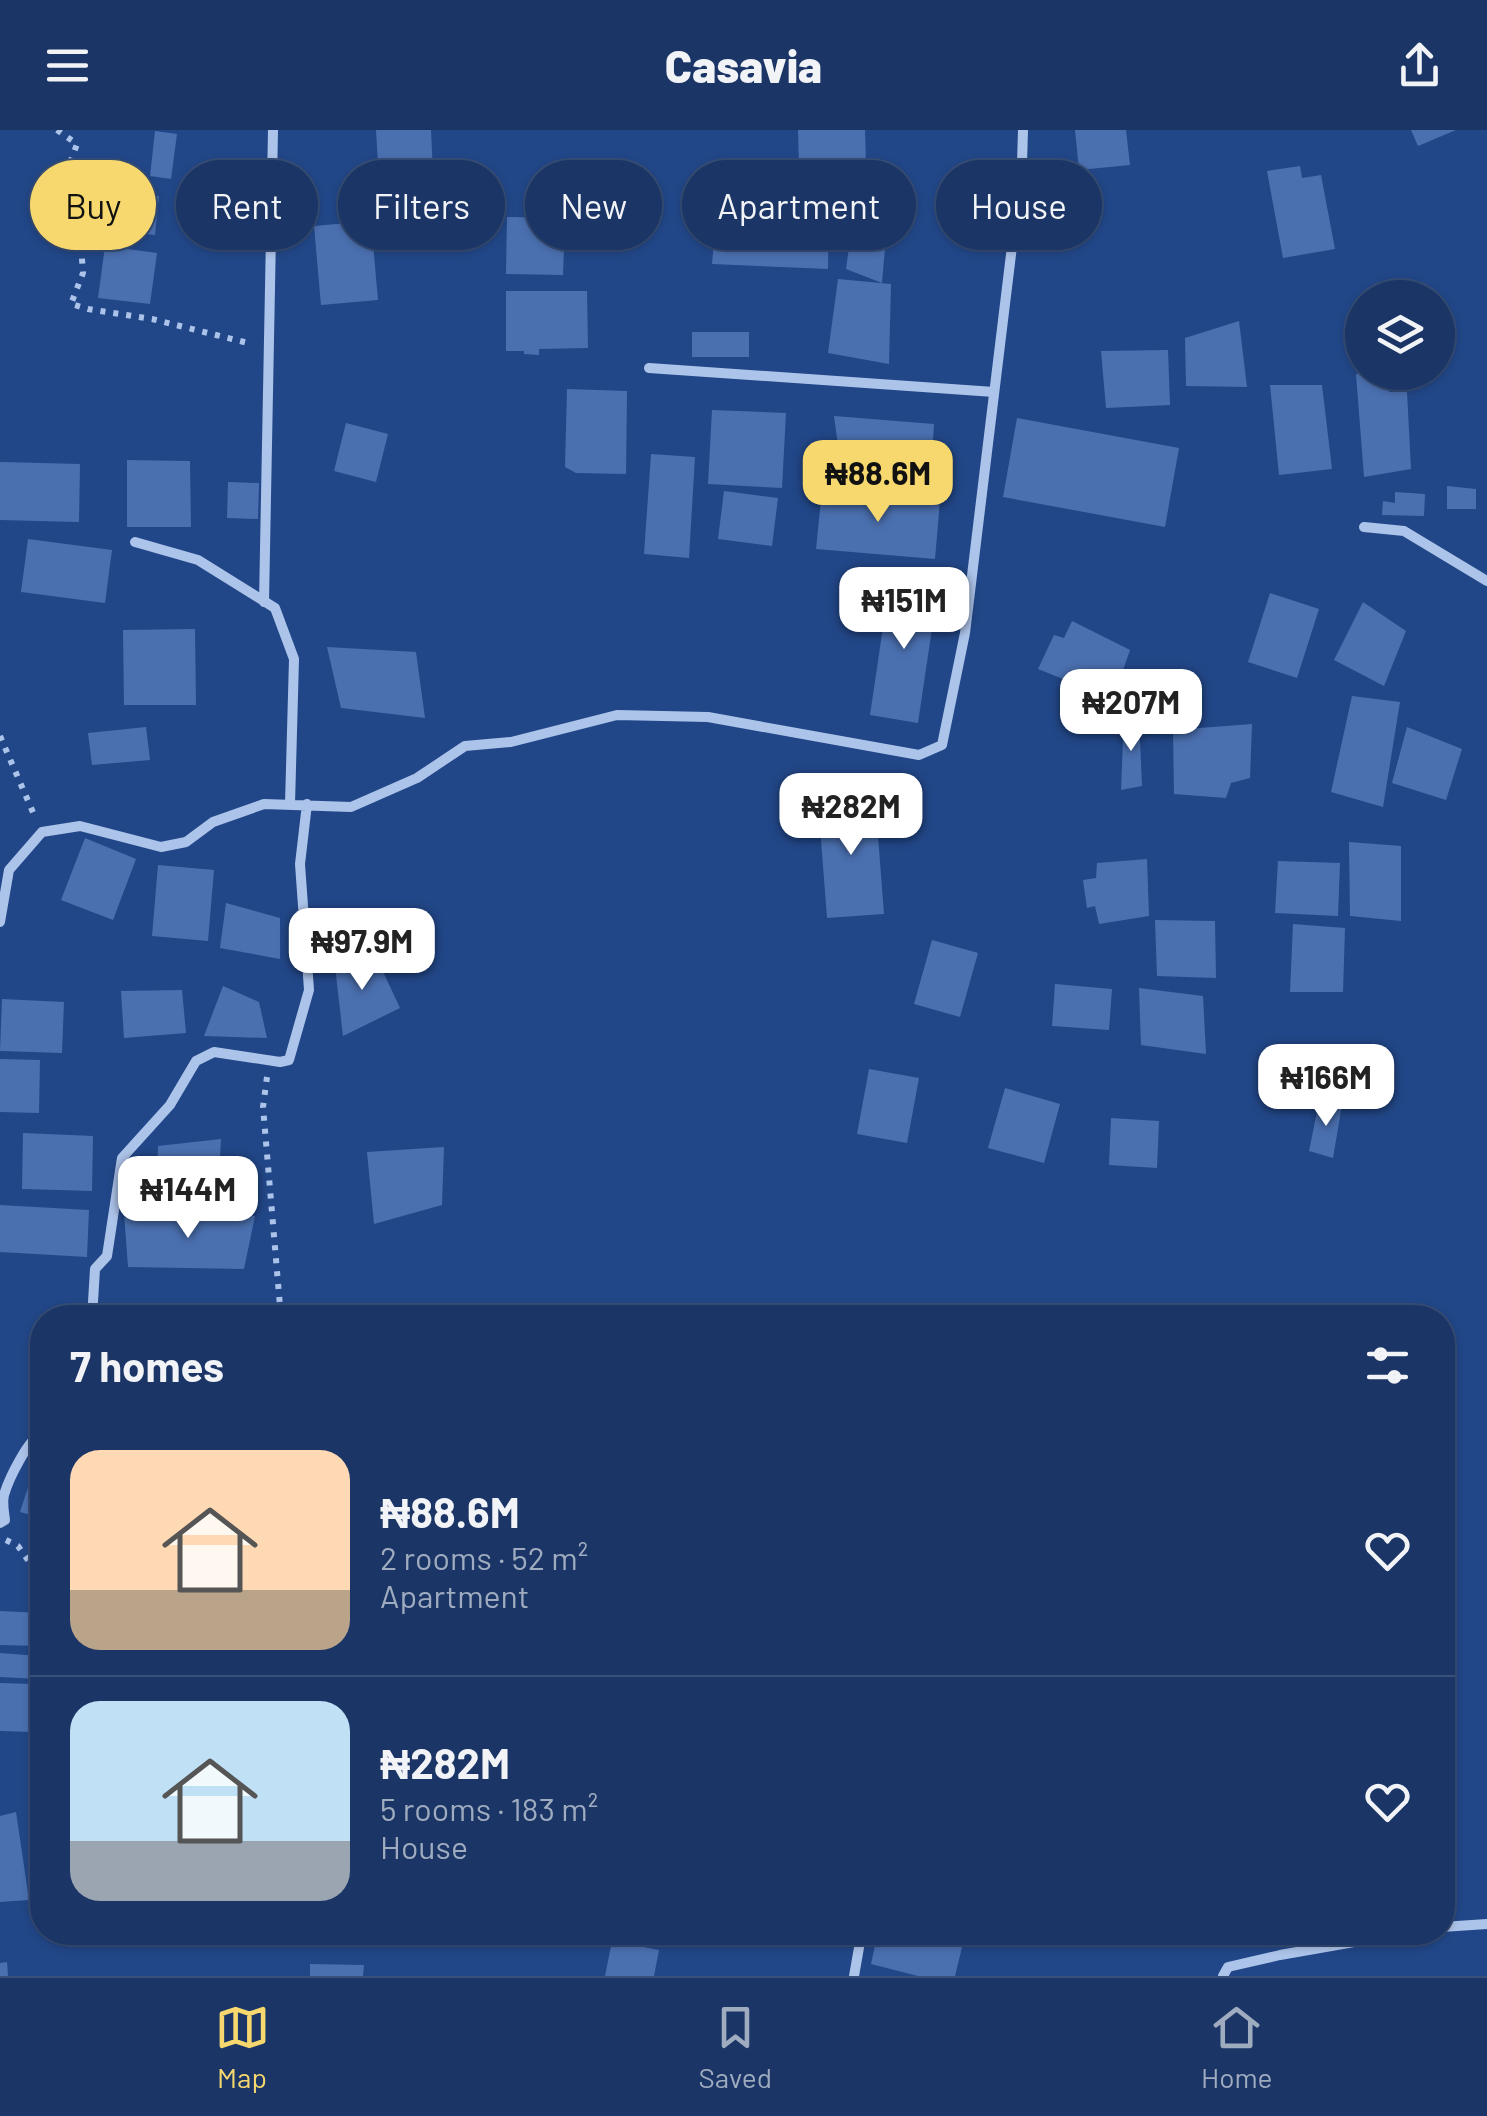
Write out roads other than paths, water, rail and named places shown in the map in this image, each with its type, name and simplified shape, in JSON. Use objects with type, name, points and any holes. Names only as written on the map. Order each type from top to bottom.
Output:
[{"type":"street","points":[[264,602],[273,130]]},
{"type":"street","points":[[0,922],[10,870],[42,832],[80,826],[161,847],[186,842],[214,822],[264,804],[351,807],[417,778],[465,746],[511,742],[617,715],[708,716],[918,754],[942,745],[964,633],[1023,130]]},
{"type":"street","points":[[649,368],[994,392]]},
{"type":"street","points":[[1364,527],[1404,531],[1487,581]]},
{"type":"street","points":[[135,542],[198,560],[275,608],[294,659],[290,804]]},
{"type":"street","points":[[93,1305],[95,1270],[106,1256],[122,1158],[170,1105],[196,1061],[214,1052],[269,1061],[289,1060],[310,990],[300,864],[307,804]]},
{"type":"street","points":[[0,1523],[4,1520],[3,1499],[30,1443]]},
{"type":"street","points":[[1455,1926],[1487,1924]]},
{"type":"street","points":[[854,1976],[859,1945]]},
{"type":"street","points":[[1223,1976],[1228,1967],[1337,1945]]}]
